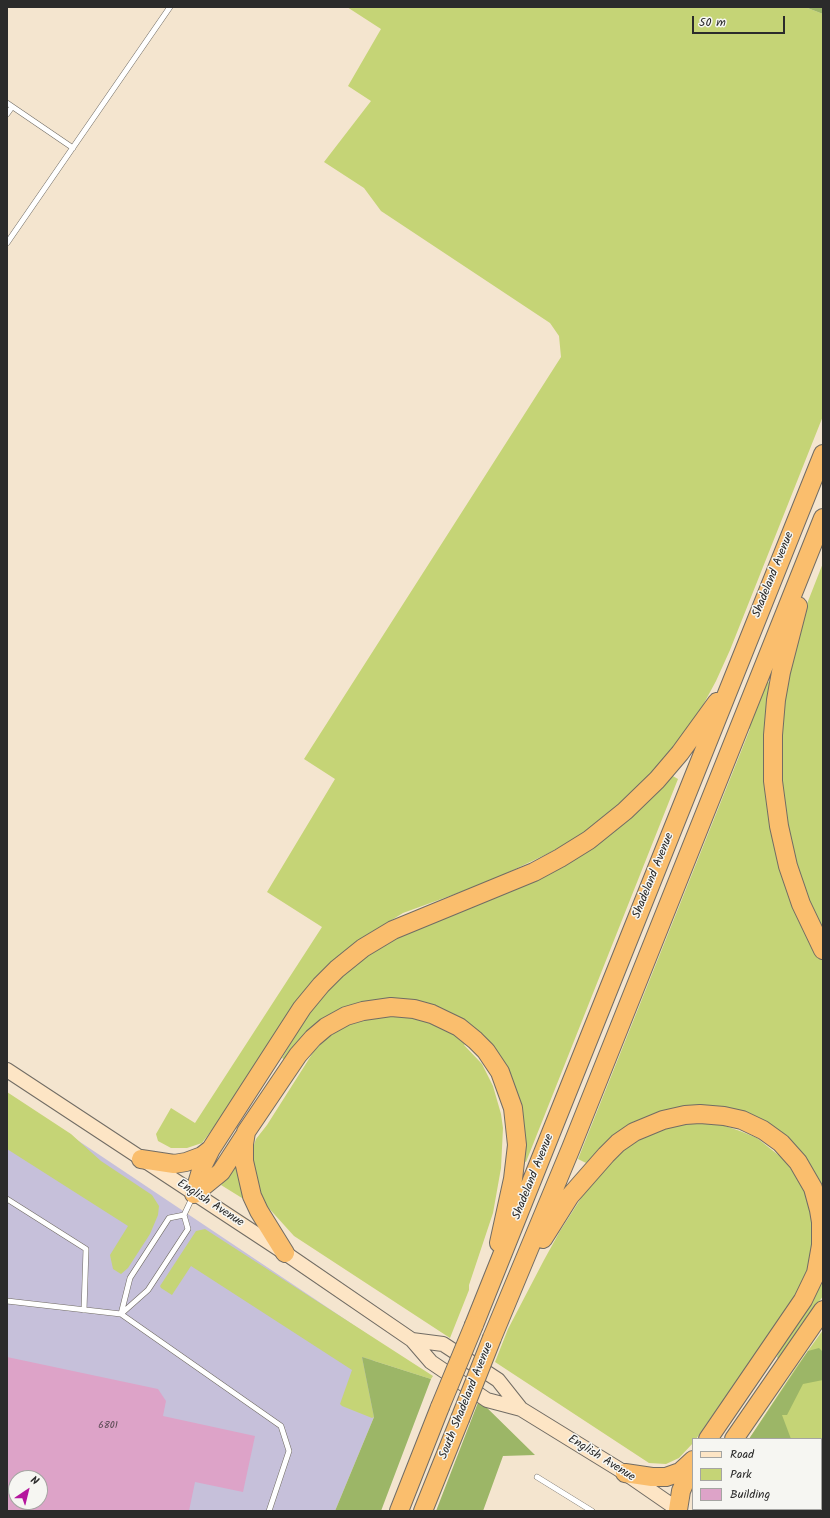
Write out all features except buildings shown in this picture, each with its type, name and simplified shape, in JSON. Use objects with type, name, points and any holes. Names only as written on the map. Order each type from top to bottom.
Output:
[{"type":"highway","name":"Shadeland Avenue","points":[[486,1298],[823,454]]},
{"type":"highway","name":"Shadeland Avenue","points":[[512,1291],[571,1148],[823,518]]},
{"type":"highway","points":[[812,544],[781,672],[774,717],[772,763],[779,826],[786,860],[801,904],[823,950]]},
{"type":"highway","points":[[194,1194],[202,1167],[211,1149],[302,1008],[321,985],[346,962],[373,941],[393,930],[534,872],[589,840],[625,812],[658,780],[729,687]]},
{"type":"highway","points":[[194,1194],[221,1172],[301,1050],[313,1038],[336,1021],[363,1011],[391,1007],[414,1009],[432,1014],[459,1027],[476,1040],[486,1051],[500,1072],[510,1098],[516,1131],[517,1157],[486,1298]]},
{"type":"highway","points":[[512,1291],[570,1196],[606,1155],[618,1143],[634,1132],[663,1120],[685,1115],[707,1114],[724,1116],[747,1122],[763,1130],[781,1143],[798,1162],[813,1188],[821,1222],[822,1239],[820,1257],[816,1273],[804,1300],[709,1438]]},
{"type":"highway","points":[[246,1132],[244,1162],[252,1196],[259,1211],[285,1253]]},
{"type":"highway","points":[[141,1158],[174,1164],[202,1156],[211,1149]]},
{"type":"highway","name":"South Shadeland Avenue","points":[[423,1511],[512,1291]]},
{"type":"highway","name":"South Shadeland Avenue","points":[[399,1511],[440,1407],[486,1298]]},
{"type":"highway","points":[[735,1438],[823,1310]]},
{"type":"highway","points":[[624,1473],[659,1478],[670,1477],[684,1469],[692,1462]]},
{"type":"highway","points":[[679,1511],[681,1491],[692,1464]]},
{"type":"highway","points":[[679,1511],[692,1501]]},
{"type":"street","name":"English Avenue","points":[[7,1070],[285,1253],[412,1340],[431,1362],[487,1400],[521,1409],[624,1473],[679,1511]]},
{"type":"street","name":"English Avenue","points":[[412,1340],[443,1344],[498,1380],[521,1409]]},
{"type":"lane","points":[[7,242],[170,7]]},
{"type":"lane","points":[[7,103],[72,148]]},
{"type":"lane","points":[[7,114],[12,107]]},
{"type":"lane","points":[[121,1314],[148,1290],[188,1229],[184,1215],[194,1194]]},
{"type":"lane","points":[[7,1199],[86,1249],[84,1310]]},
{"type":"lane","points":[[121,1314],[130,1278],[169,1218],[184,1215]]},
{"type":"lane","points":[[7,1300],[121,1314],[281,1426],[289,1451],[269,1511]]},
{"type":"lane","points":[[537,1477],[592,1511]]},
{"type":"shaded area","points":[[7,1093],[373,1338],[374,1417],[335,1511],[7,1511]]},
{"type":"green space","points":[[347,7],[805,7],[823,14],[823,416],[730,650],[716,681],[702,707],[659,767],[633,794],[580,836],[549,853],[488,882],[403,913],[364,937],[292,1009],[222,1116],[202,1143],[187,1148],[171,1148],[158,1141],[156,1134],[171,1108],[195,1123],[322,927],[267,892],[335,779],[304,759],[561,357],[559,336],[550,323],[381,211],[364,188],[324,162],[371,101],[348,86],[381,29]]},
{"type":"green space","points":[[805,7],[823,7],[823,14]]},
{"type":"green space","points":[[823,563],[823,933],[814,914],[792,852],[780,782],[783,704],[803,614]]},
{"type":"green space","points":[[765,681],[774,684],[769,719],[800,913],[823,962],[823,1195],[809,1165],[727,1108],[696,1105],[662,1112],[601,1148],[586,1163],[578,1159],[750,729],[745,727]]},
{"type":"green space","points":[[671,775],[678,779],[526,1162],[521,1160],[521,1113],[517,1093],[511,1075],[492,1045],[387,1000],[285,1060],[282,1058],[317,999],[374,947],[500,891]]},
{"type":"green space","points":[[394,1015],[417,1018],[432,1023],[467,1042],[464,1045],[482,1064],[493,1086],[501,1114],[503,1128],[501,1168],[493,1213],[469,1285],[469,1290],[450,1338],[294,1236],[265,1204],[256,1187],[252,1151],[256,1139],[267,1125],[314,1051],[326,1039],[353,1022],[372,1017]]},
{"type":"green space","points":[[7,1092],[71,1134],[101,1161],[152,1195],[159,1206],[158,1215],[150,1234],[128,1268],[121,1274],[113,1269],[110,1255],[128,1226],[7,1149]]},
{"type":"green space","points":[[701,1123],[722,1125],[757,1138],[782,1158],[799,1179],[810,1202],[813,1216],[814,1256],[801,1288],[697,1438],[692,1438],[692,1444],[679,1458],[666,1464],[649,1463],[495,1362],[508,1329],[544,1260],[560,1231],[594,1178],[608,1163],[629,1146],[654,1132],[679,1125]]},
{"type":"green space","points":[[238,1161],[250,1203],[221,1185]]},
{"type":"green space","points":[[205,1229],[433,1376],[431,1379],[362,1357],[374,1417],[372,1418],[342,1406],[340,1404],[352,1370],[191,1266],[172,1295],[161,1288],[160,1286],[196,1231]]},
{"type":"green space","points":[[823,1270],[823,1296],[779,1360],[777,1357],[780,1350]]},
{"type":"green space","points":[[823,1330],[823,1511],[723,1511],[822,1510],[822,1438],[750,1438],[797,1366]]},
{"type":"green space","points":[[819,1348],[823,1352],[823,1380],[803,1384],[787,1415],[782,1415],[791,1438],[750,1438],[808,1351]]},
{"type":"green space","points":[[362,1357],[431,1379],[381,1511],[335,1511],[374,1417]]},
{"type":"green space","points":[[479,1400],[535,1455],[503,1456],[483,1511],[436,1511]]}]
